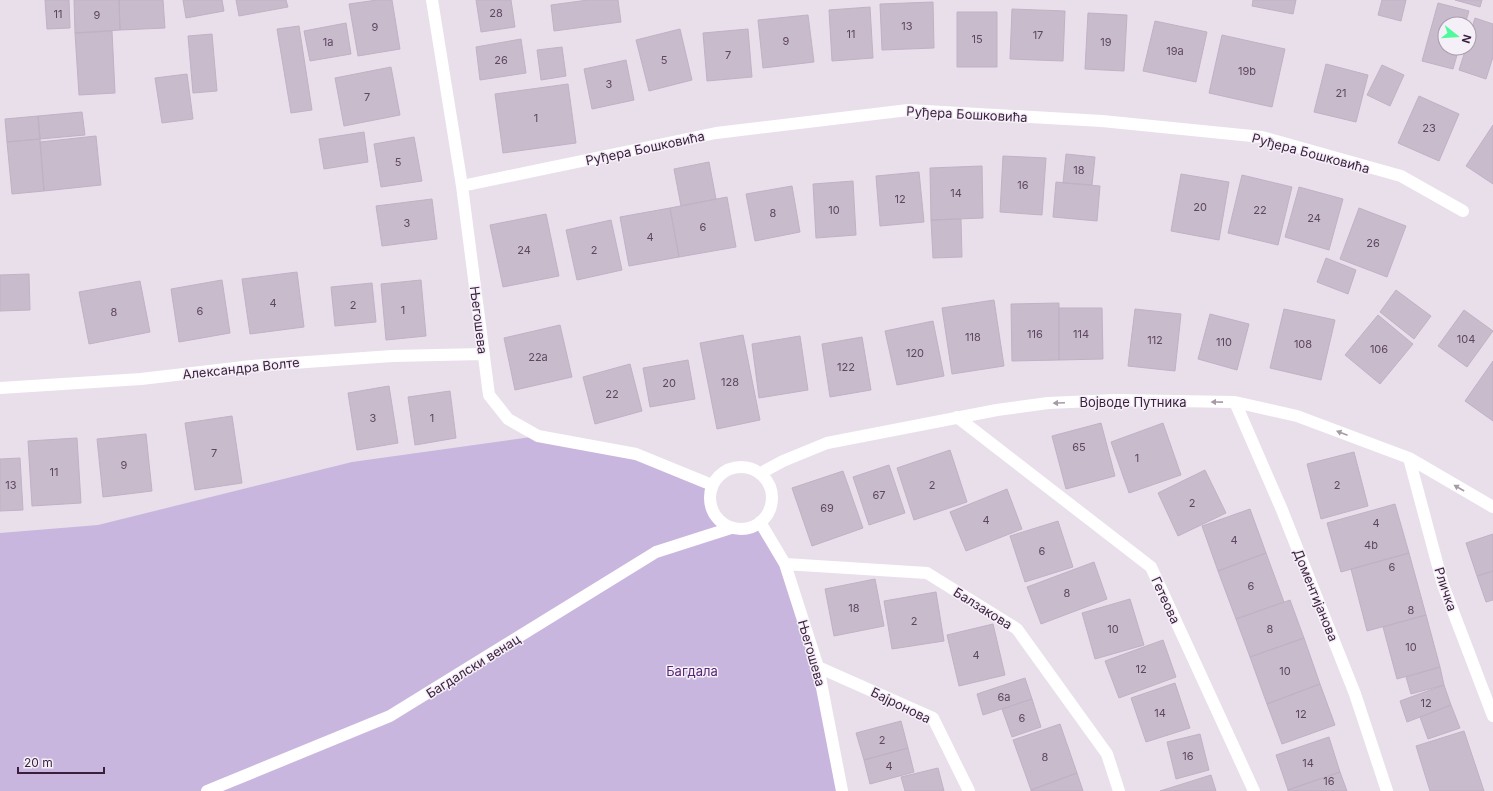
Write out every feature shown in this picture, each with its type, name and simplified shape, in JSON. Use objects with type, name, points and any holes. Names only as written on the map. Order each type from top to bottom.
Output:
[{"type":"street","name":"Његошева","points":[[432,0],[462,186],[489,395],[508,419],[538,436],[636,454],[712,486]]},
{"type":"street","name":"Руђера Бошковића","points":[[462,186],[716,133],[908,110],[1102,121],[1262,137],[1401,176],[1463,211]]},
{"type":"street","name":"Александра Волте","points":[[0,388],[141,379],[252,366],[392,356],[483,354]]},
{"type":"street","name":"Војводе Путника","points":[[761,474],[783,461],[827,443],[956,417],[1048,403],[1115,400],[1235,402],[1298,416],[1409,458],[1493,507]]},
{"type":"street","name":"Доментијанова","points":[[1235,402],[1282,510],[1355,694],[1387,791]]},
{"type":"street","name":"Гетеова","points":[[956,417],[1151,567],[1254,791]]},
{"type":"street","name":"Рличка","points":[[1409,458],[1443,585],[1493,716]]},
{"type":"street","points":[[736,467],[746,467],[761,474],[770,485],[772,495],[772,505],[768,515],[751,527],[741,529],[731,528],[722,523],[715,515],[711,505],[710,495],[712,486],[718,477],[726,470],[736,467]]},
{"type":"street","name":"Његошева","points":[[760,522],[785,564],[818,667],[842,791]]},
{"type":"street","name":"Багдалски венац","points":[[207,791],[390,716],[656,552],[731,528]]},
{"type":"street","name":"Балзакова","points":[[785,564],[927,573],[1017,629],[1106,754],[1119,791]]},
{"type":"street","name":"Бајронова","points":[[818,667],[933,718],[969,791]]},
{"type":"green space","name":"Багдала","points":[[538,436],[610,448],[712,485],[712,508],[722,523],[730,527],[739,528],[749,527],[760,522],[785,564],[818,667],[842,791],[0,791],[0,533],[98,525],[352,462]]},
{"type":"building","points":[[45,0],[69,0],[70,28],[47,29]]},
{"type":"building","points":[[74,0],[119,0],[120,30],[75,33]]},
{"type":"building","points":[[119,0],[163,0],[165,28],[120,30]]},
{"type":"building","points":[[183,0],[222,0],[224,11],[186,18]]},
{"type":"building","points":[[236,0],[286,0],[288,7],[239,16]]},
{"type":"building","points":[[377,0],[392,0],[400,49],[358,56],[349,4]]},
{"type":"building","points":[[476,0],[511,0],[515,27],[481,32]]},
{"type":"building","points":[[588,0],[618,0],[621,22],[554,31],[551,5]]},
{"type":"building","points":[[1253,0],[1296,0],[1293,14],[1252,6]]},
{"type":"building","points":[[1382,0],[1406,0],[1401,21],[1378,15]]},
{"type":"building","points":[[1455,0],[1482,0],[1480,7]]},
{"type":"building","points":[[933,2],[934,48],[882,50],[880,4]]},
{"type":"building","points":[[1438,3],[1469,11],[1467,16],[1437,16],[1437,56],[1457,56],[1453,69],[1422,61]]},
{"type":"building","points":[[870,7],[873,58],[832,61],[829,10]]},
{"type":"building","points":[[1012,9],[1065,11],[1063,61],[1010,59]]},
{"type":"building","points":[[957,12],[997,12],[997,67],[957,67]]},
{"type":"building","points":[[1088,13],[1127,15],[1124,71],[1085,69]]},
{"type":"building","points":[[808,15],[814,62],[763,68],[758,20]]},
{"type":"building","points":[[1477,19],[1493,24],[1493,57],[1486,79],[1459,70],[1463,56],[1477,56]]},
{"type":"building","points":[[1155,21],[1207,32],[1196,82],[1143,71]]},
{"type":"building","points":[[346,23],[351,54],[310,61],[304,31]]},
{"type":"building","points":[[299,26],[312,110],[291,113],[277,29]]},
{"type":"building","points":[[680,29],[692,80],[649,91],[636,40]]},
{"type":"building","points":[[748,29],[752,77],[707,81],[703,33]]},
{"type":"building","points":[[112,31],[115,93],[79,95],[75,33]]},
{"type":"building","points":[[212,34],[217,91],[193,93],[188,36]]},
{"type":"building","points":[[1222,35],[1285,49],[1272,107],[1209,93]]},
{"type":"building","points":[[521,39],[526,73],[480,80],[476,47]]},
{"type":"building","points":[[562,47],[566,76],[541,80],[537,50]]},
{"type":"building","points":[[626,60],[634,100],[592,109],[584,69]]},
{"type":"building","points":[[1326,64],[1368,75],[1356,122],[1314,112]]},
{"type":"building","points":[[1382,65],[1404,75],[1390,106],[1367,95]]},
{"type":"building","points":[[391,67],[400,115],[344,126],[335,78]]},
{"type":"building","points":[[187,74],[193,119],[162,123],[155,78]]},
{"type":"building","points":[[568,84],[576,143],[503,153],[495,94]]},
{"type":"building","points":[[1419,96],[1459,114],[1439,161],[1398,143]]},
{"type":"building","points":[[82,112],[85,135],[40,139],[38,116]]},
{"type":"building","points":[[38,116],[40,139],[7,142],[5,119]]},
{"type":"building","points":[[1493,125],[1493,184],[1466,166]]},
{"type":"building","points":[[364,132],[368,162],[324,169],[319,139]]},
{"type":"building","points":[[96,136],[101,185],[44,191],[40,142]]},
{"type":"building","points":[[414,137],[422,181],[381,187],[374,144]]},
{"type":"building","points":[[40,139],[44,191],[12,194],[7,142]]},
{"type":"building","points":[[1066,154],[1095,157],[1092,185],[1063,183]]},
{"type":"building","points":[[1003,156],[1046,158],[1042,215],[1000,212]]},
{"type":"building","points":[[709,162],[716,199],[681,206],[674,169]]},
{"type":"building","points":[[982,166],[983,218],[931,220],[930,168]]},
{"type":"building","points":[[919,172],[924,222],[880,226],[876,176]]},
{"type":"building","points":[[1181,174],[1229,182],[1219,240],[1171,231]]},
{"type":"building","points":[[1242,175],[1292,187],[1278,245],[1228,233]]},
{"type":"building","points":[[853,181],[856,235],[816,238],[813,184]]},
{"type":"building","points":[[1056,182],[1100,186],[1097,221],[1053,217]]},
{"type":"building","points":[[792,186],[800,232],[755,241],[746,194]]},
{"type":"building","points":[[1299,187],[1343,199],[1329,250],[1285,237]]},
{"type":"building","points":[[727,197],[736,247],[679,257],[670,208]]},
{"type":"building","points":[[432,199],[437,239],[382,246],[376,206]]},
{"type":"building","points":[[670,208],[679,257],[629,266],[620,217]]},
{"type":"building","points":[[1359,208],[1406,226],[1387,277],[1340,259]]},
{"type":"building","points":[[546,214],[559,276],[503,287],[490,225]]},
{"type":"building","points":[[961,219],[962,257],[933,258],[931,220]]},
{"type":"building","points":[[611,220],[622,270],[577,280],[566,230]]},
{"type":"building","points":[[1326,258],[1356,270],[1348,294],[1317,282]]},
{"type":"building","points":[[297,272],[304,327],[250,334],[242,279]]},
{"type":"building","points":[[29,274],[30,310],[0,311],[0,275]]},
{"type":"building","points":[[222,280],[230,333],[179,342],[171,289]]},
{"type":"building","points":[[421,280],[426,336],[386,340],[381,284]]},
{"type":"building","points":[[140,281],[150,332],[89,344],[79,292]]},
{"type":"building","points":[[372,283],[376,322],[335,326],[331,287]]},
{"type":"building","points":[[1396,290],[1431,316],[1414,339],[1380,312]]},
{"type":"building","points":[[994,300],[1004,366],[952,374],[942,308]]},
{"type":"building","points":[[1059,303],[1059,360],[1012,361],[1011,304]]},
{"type":"building","points":[[1059,308],[1102,308],[1103,359],[1059,360]]},
{"type":"building","points":[[1135,309],[1181,314],[1175,371],[1128,366]]},
{"type":"building","points":[[1284,309],[1335,320],[1321,380],[1270,368]]},
{"type":"building","points":[[1464,310],[1493,331],[1467,367],[1438,346]]},
{"type":"building","points":[[1210,314],[1249,324],[1237,370],[1198,359]]},
{"type":"building","points":[[1378,315],[1413,344],[1380,384],[1345,355]]},
{"type":"building","points":[[933,321],[944,376],[897,385],[885,331]]},
{"type":"building","points":[[560,325],[572,377],[515,390],[504,338]]},
{"type":"building","points":[[743,335],[760,420],[717,429],[700,343]]},
{"type":"building","points":[[800,336],[808,390],[759,398],[752,344]]},
{"type":"building","points":[[862,337],[871,390],[830,397],[822,344]]},
{"type":"building","points":[[688,360],[695,399],[650,407],[643,368]]},
{"type":"building","points":[[1493,361],[1493,421],[1465,401]]},
{"type":"building","points":[[630,364],[642,411],[595,424],[583,377]]},
{"type":"building","points":[[389,386],[398,443],[357,450],[348,393]]},
{"type":"building","points":[[450,391],[456,438],[415,445],[408,397]]},
{"type":"building","points":[[232,416],[242,483],[195,490],[185,423]]},
{"type":"building","points":[[1101,423],[1115,476],[1066,489],[1052,436]]},
{"type":"building","points":[[1163,423],[1181,475],[1129,493],[1111,442]]},
{"type":"building","points":[[146,434],[152,491],[103,497],[97,439]]},
{"type":"building","points":[[77,438],[81,503],[32,506],[28,441]]},
{"type":"building","points":[[950,450],[967,502],[914,520],[897,468]]},
{"type":"building","points":[[1354,452],[1368,506],[1321,519],[1307,464]]},
{"type":"building","points":[[20,458],[23,510],[0,511],[0,459]]},
{"type":"building","points":[[889,465],[905,513],[869,525],[853,477]]},
{"type":"building","points":[[1205,470],[1226,513],[1178,536],[1158,493]]},
{"type":"building","points":[[843,471],[863,528],[812,546],[792,488]]},
{"type":"building","points":[[1007,489],[1022,529],[966,551],[950,512]]},
{"type":"building","points":[[1395,504],[1409,553],[1341,572],[1327,523]]},
{"type":"building","points":[[1250,509],[1266,553],[1218,571],[1202,526]]},
{"type":"building","points":[[1058,521],[1073,567],[1025,582],[1010,536]]},
{"type":"building","points":[[1493,534],[1493,571],[1477,576],[1466,543]]},
{"type":"building","points":[[1266,553],[1284,602],[1236,619],[1218,571]]},
{"type":"building","points":[[1409,553],[1426,615],[1367,631],[1351,569]]},
{"type":"building","points":[[1094,562],[1107,599],[1041,624],[1027,587]]},
{"type":"building","points":[[1493,571],[1493,600],[1486,602],[1477,576]]},
{"type":"building","points":[[875,579],[884,626],[834,636],[825,589]]},
{"type":"building","points":[[936,592],[944,641],[892,649],[884,601]]},
{"type":"building","points":[[1130,599],[1144,645],[1095,659],[1082,613]]},
{"type":"building","points":[[1290,600],[1304,638],[1250,657],[1236,619]]},
{"type":"building","points":[[1426,615],[1440,667],[1397,679],[1383,627]]},
{"type":"building","points":[[993,624],[1005,675],[959,686],[947,635]]},
{"type":"building","points":[[1304,638],[1320,684],[1267,704],[1250,657]]},
{"type":"building","points":[[1163,640],[1176,677],[1119,698],[1105,661]]},
{"type":"building","points":[[1440,667],[1444,685],[1411,694],[1406,677]]},
{"type":"building","points":[[1025,678],[1032,699],[983,715],[977,694]]},
{"type":"building","points":[[1175,683],[1190,728],[1146,742],[1131,698]]},
{"type":"building","points":[[1320,684],[1335,725],[1282,744],[1267,704]]},
{"type":"building","points":[[1444,685],[1451,705],[1407,722],[1400,701]]},
{"type":"building","points":[[1032,699],[1041,727],[1012,737],[1002,709]]},
{"type":"building","points":[[1451,705],[1460,728],[1428,739],[1420,717]]},
{"type":"building","points":[[901,721],[908,748],[864,760],[856,733]]},
{"type":"building","points":[[1060,724],[1077,773],[1031,790],[1013,740]]},
{"type":"building","points":[[1464,731],[1484,791],[1430,791],[1416,746]]},
{"type":"building","points":[[1200,734],[1209,770],[1176,779],[1167,742]]},
{"type":"building","points":[[1329,737],[1340,772],[1288,790],[1276,755]]},
{"type":"building","points":[[908,748],[914,772],[870,784],[864,760]]},
{"type":"building","points":[[938,768],[944,791],[905,791],[901,777]]},
{"type":"building","points":[[1340,772],[1347,791],[1288,791],[1288,790]]},
{"type":"building","points":[[1077,773],[1083,791],[1031,791],[1031,790]]},
{"type":"building","points":[[1211,775],[1216,791],[1160,791]]}]
